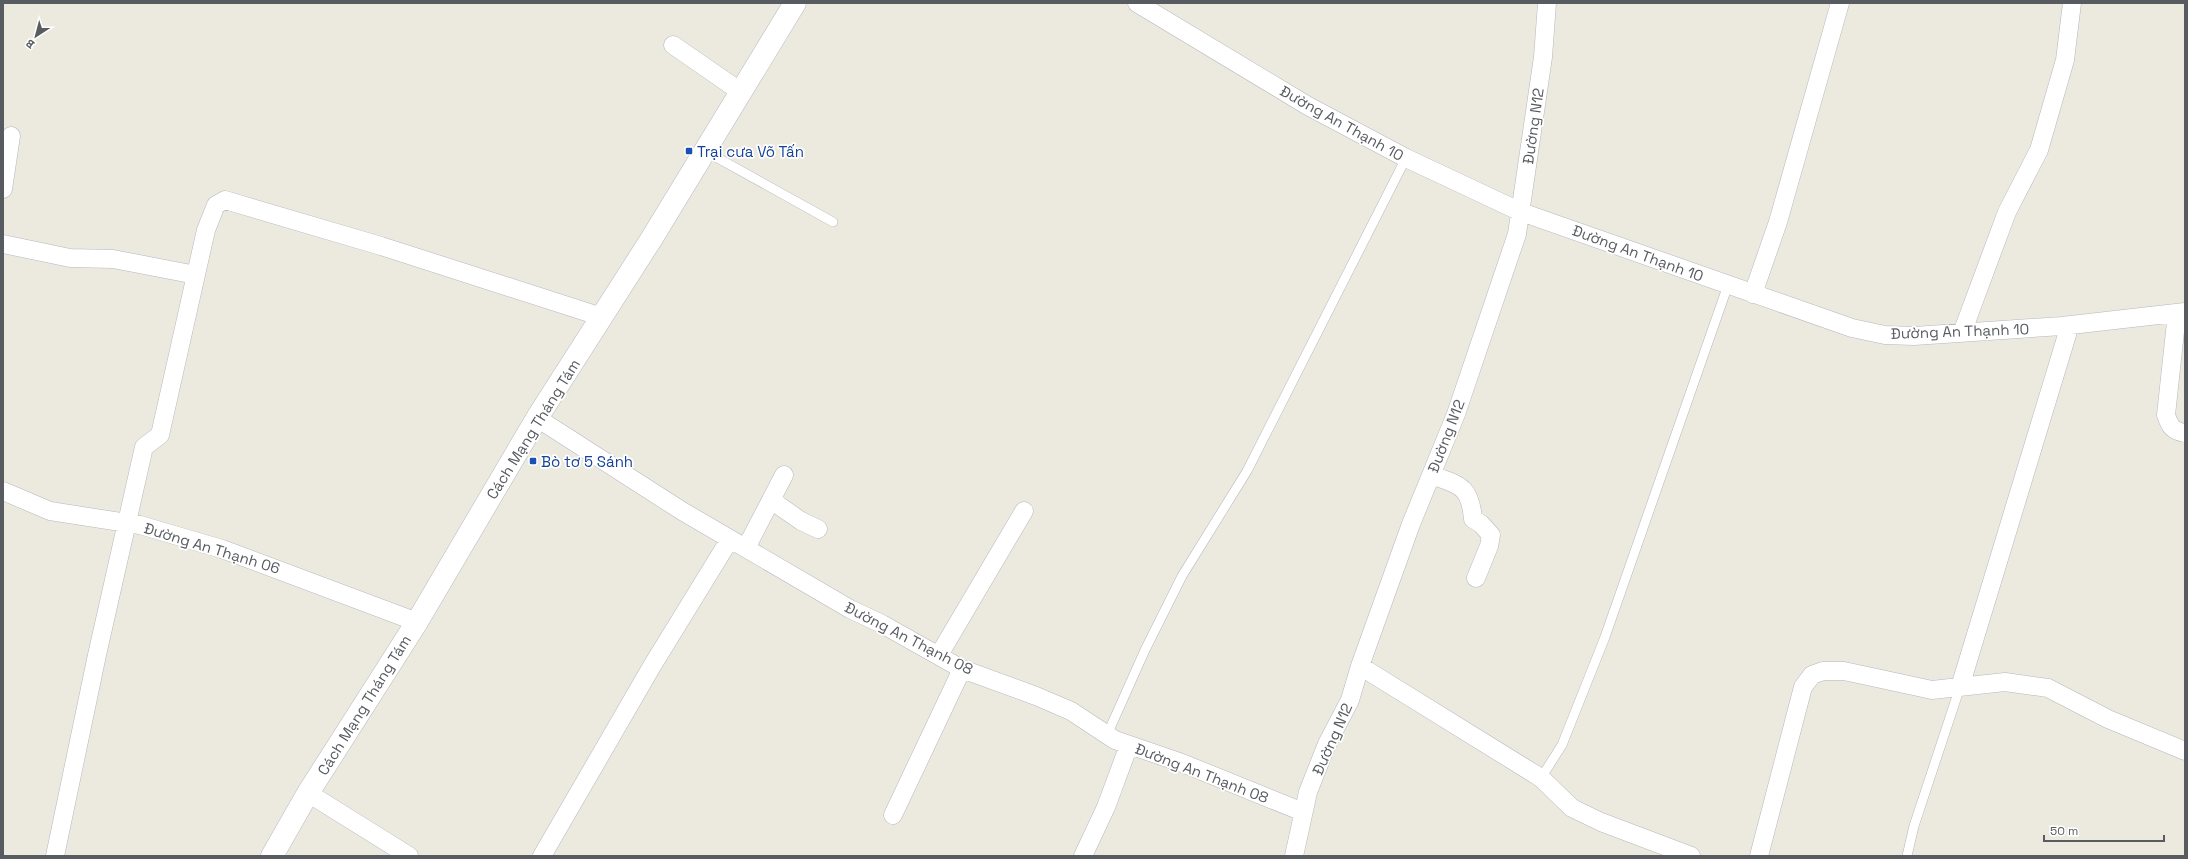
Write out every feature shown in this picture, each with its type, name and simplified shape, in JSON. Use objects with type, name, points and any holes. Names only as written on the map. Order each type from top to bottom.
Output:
[{"type":"main road","name":"Cách Mạng Tháng Tám","points":[[272,856],[308,794],[417,622],[537,418],[602,317],[795,3]]},
{"type":"street","name":"Đường An Thạnh 10","points":[[1137,3],[1308,106],[1406,158],[1521,212],[1838,324],[1885,335],[1962,333],[2070,325],[2181,313]]},
{"type":"street","name":"Đường N12","points":[[1294,856],[1308,792],[1327,744],[1350,700],[1360,666],[1408,532],[1458,406],[1517,234],[1543,57],[1547,3]]},
{"type":"street","points":[[1753,294],[1778,222],[1839,3]]},
{"type":"street","points":[[1962,333],[2007,212],[2039,150],[2065,60],[2072,3]]},
{"type":"street","points":[[673,44],[684,54],[741,92]]},
{"type":"street","points":[[3,188],[11,136]]},
{"type":"street","points":[[55,856],[125,523],[144,447],[160,435],[206,230],[216,206],[225,200],[381,246],[602,317]]},
{"type":"street","points":[[3,244],[70,258],[113,259],[196,275]]},
{"type":"street","points":[[2181,313],[2166,415],[2169,425],[2175,431],[2185,433]]},
{"type":"street","points":[[1960,687],[2070,325]]},
{"type":"street","name":"Đường An Thạnh 08","points":[[537,418],[599,460],[730,539],[850,609],[962,668],[1071,711],[1107,735],[1129,745],[1182,763],[1303,812]]},
{"type":"street","points":[[1431,474],[1461,486],[1467,493],[1472,509],[1473,519],[1481,524],[1491,535],[1489,546],[1476,578]]},
{"type":"street","points":[[746,548],[784,475]]},
{"type":"street","name":"Đường An Thạnh 06","points":[[3,492],[50,511],[140,526],[229,551],[417,622]]},
{"type":"street","points":[[771,500],[801,521],[818,529]]},
{"type":"street","points":[[939,655],[1024,511]]},
{"type":"street","points":[[542,856],[652,666],[730,539]]},
{"type":"street","points":[[1360,666],[1541,778],[1572,808],[1600,822],[1674,853],[1691,856]]},
{"type":"street","points":[[894,816],[962,668]]},
{"type":"street","points":[[1759,856],[1803,687],[1812,675],[1823,671],[1844,671],[1932,690],[2005,682],[2048,688],[2108,719],[2185,751]]},
{"type":"street","points":[[1083,856],[1106,807],[1129,745]]},
{"type":"street","points":[[308,794],[409,856]]},
{"type":"lane","points":[[705,151],[833,222]]},
{"type":"lane","points":[[1107,735],[1145,650],[1182,576],[1247,471],[1406,158]]},
{"type":"lane","points":[[1541,778],[1562,745],[1605,637],[1728,285]]},
{"type":"lane","points":[[1907,856],[1914,826],[1960,687]]},
{"type":"place","name":"Trại cưa Võ Tấn","points":[[689,151]]},
{"type":"place","name":"Bò tơ 5 Sánh","points":[[533,461]]}]
